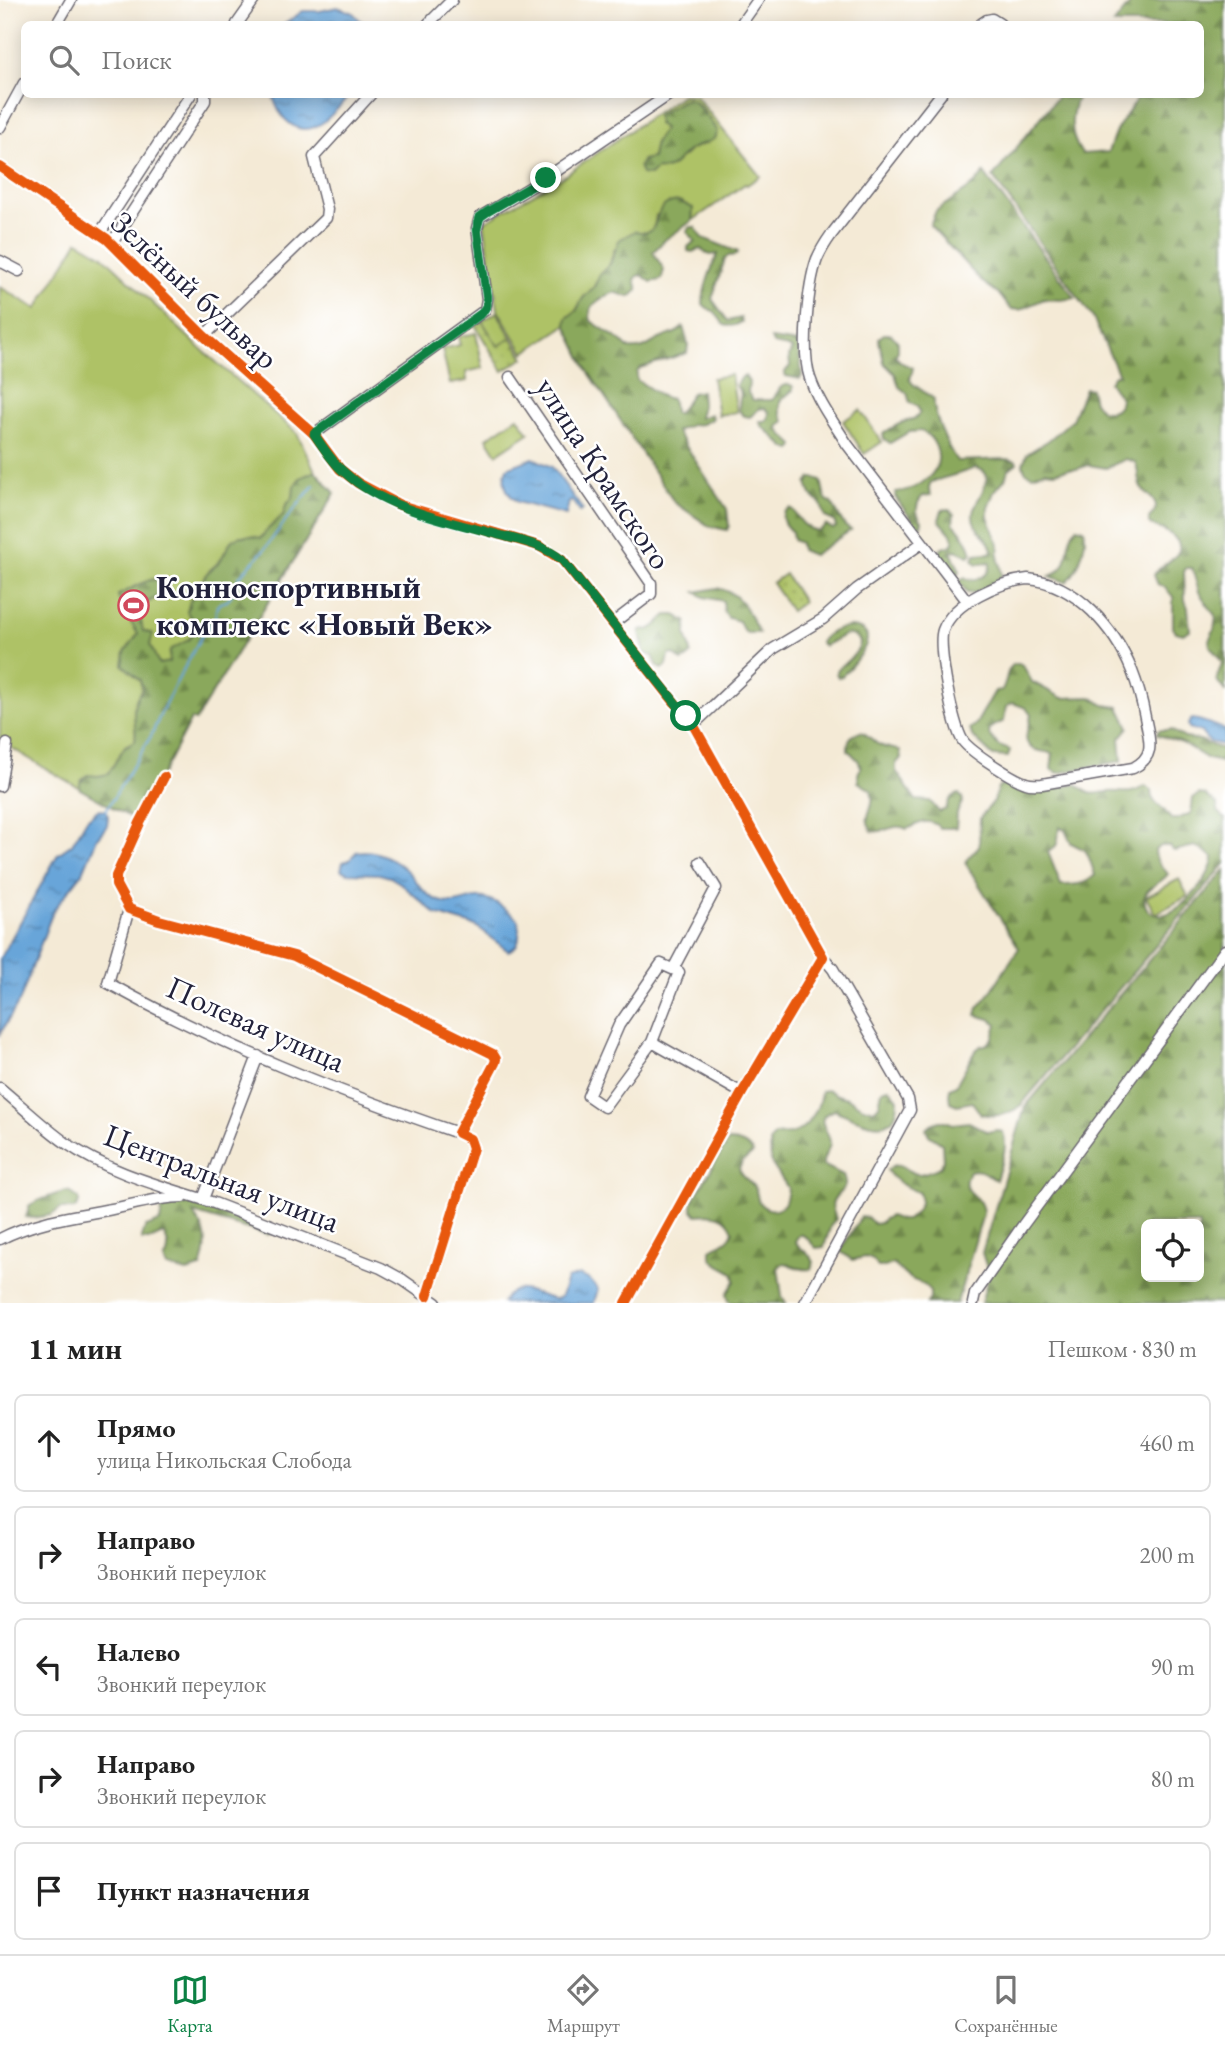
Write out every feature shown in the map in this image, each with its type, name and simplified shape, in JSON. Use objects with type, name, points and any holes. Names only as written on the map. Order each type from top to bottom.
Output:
[{"type":"street","points":[[59,21],[71,0]]},
{"type":"street","points":[[239,21],[254,0]]},
{"type":"street","points":[[431,21],[452,0]]},
{"type":"street","points":[[743,21],[758,0]]},
{"type":"street","points":[[0,127],[21,88]]},
{"type":"street","points":[[100,233],[188,98]]},
{"type":"street","points":[[112,243],[205,98]]},
{"type":"street","points":[[204,336],[326,218],[327,209],[314,157],[367,98]]},
{"type":"street","points":[[314,434],[485,310],[487,299],[477,228],[480,217],[546,178],[664,98]]},
{"type":"street","points":[[938,98],[825,243],[813,275],[806,338],[808,371],[822,404],[847,444],[968,602]]},
{"type":"street","name":"Зелёный бульвар","points":[[0,167],[112,243],[204,336],[314,434],[345,473],[362,485],[387,499],[424,513],[539,546],[562,560],[693,724],[823,957],[834,971],[908,1099],[910,1110],[805,1303]]},
{"type":"street","points":[[0,261],[19,271]]},
{"type":"street","name":"улица Крамского","points":[[510,377],[650,583],[650,594],[613,623]]},
{"type":"street","points":[[693,724],[773,649],[823,619],[860,587],[922,544]]},
{"type":"street","points":[[1028,579],[1056,585],[1083,604],[1114,638],[1132,671],[1150,742],[1146,759],[1133,768],[1036,785],[1017,779],[971,749],[958,731],[941,639],[948,621],[968,602],[1009,582],[1028,579]]},
{"type":"street","points":[[0,786],[7,744]]},
{"type":"street","points":[[164,777],[116,876],[116,885],[129,909],[159,920],[294,956],[493,1054],[496,1059],[458,1133],[470,1139],[473,1148],[431,1300]]},
{"type":"street","points":[[673,969],[716,888],[701,862]]},
{"type":"street","name":"Полевая улица","points":[[129,909],[108,983],[150,1007],[258,1056],[379,1105],[458,1133]]},
{"type":"street","points":[[973,1303],[975,1294],[1023,1225],[1225,950]]},
{"type":"street","points":[[626,1303],[742,1093],[823,957]]},
{"type":"street","points":[[662,964],[679,972],[653,1042],[604,1107],[588,1096],[619,1025],[662,964]]},
{"type":"street","points":[[653,1042],[742,1093]]},
{"type":"street","points":[[203,1199],[258,1056]]},
{"type":"street","name":"Центральная улица","points":[[0,1088],[45,1127],[82,1153],[107,1165],[360,1260],[403,1280],[431,1300]]},
{"type":"street","points":[[0,1239],[28,1227],[67,1218],[161,1199],[191,1197]]},
{"type":"green space","points":[[1133,0],[1225,0],[1225,691],[1217,679],[1222,662],[1210,646],[1209,640],[1216,617],[1199,592],[1192,568],[1186,568],[1184,572],[1190,630],[1183,634],[1173,628],[1173,597],[1165,587],[1158,585],[1154,575],[1173,559],[1179,544],[1165,531],[1149,524],[1149,518],[1156,507],[1140,485],[1135,462],[1126,459],[1106,468],[1089,465],[1032,475],[1025,471],[1023,464],[1027,454],[1072,420],[1085,388],[1091,389],[1094,402],[1101,410],[1111,411],[1116,408],[1121,399],[1109,382],[1114,375],[1119,375],[1093,318],[993,177],[1057,98],[1077,98],[1073,110],[1072,132],[1082,154],[1108,152],[1116,131],[1137,98],[1204,98],[1204,21],[1116,21]]},
{"type":"green space","points":[[678,98],[697,98],[760,176],[692,221],[693,208],[656,215],[651,232],[614,249],[610,264],[600,274],[576,311],[569,316],[566,325],[524,353],[498,310],[484,222],[561,178]],"holes":[[[685,99],[699,105],[717,131],[707,143],[656,169],[643,160],[652,158],[655,142],[664,129],[664,111]]]},
{"type":"green space","points":[[685,99],[693,100],[708,118],[717,131],[714,139],[691,149],[667,169],[656,169],[650,175],[642,174],[639,166],[643,160],[652,158],[655,142],[664,129],[658,124],[657,115]]},
{"type":"green space","points":[[984,173],[1075,298],[1044,299],[1020,310],[1011,309],[998,293],[981,281],[930,225],[936,211],[975,184]]},
{"type":"green space","points":[[679,201],[693,208],[692,221],[653,252],[664,270],[661,280],[651,282],[642,275],[638,276],[635,279],[638,290],[633,295],[610,294],[594,304],[590,316],[591,321],[629,349],[644,348],[683,327],[688,344],[687,353],[640,368],[637,380],[663,397],[671,399],[676,414],[692,393],[701,391],[699,418],[711,414],[712,419],[676,431],[727,509],[727,530],[709,526],[674,502],[588,371],[566,325],[567,318],[576,311],[600,274],[610,264],[619,240],[635,231],[651,230],[662,208],[668,203]]},
{"type":"green space","points":[[690,227],[695,227],[703,238],[738,252],[725,259],[712,299],[728,321],[741,318],[742,322],[731,326],[724,325],[715,312],[703,304],[706,285],[718,254],[710,255],[700,249],[688,251],[688,247],[695,241],[687,232]]},
{"type":"green space","name":"Конноспортивный комплекс «Новый Век»","points":[[78,241],[102,255],[199,347],[297,433],[315,471],[335,493],[195,721],[191,719],[137,821],[10,747],[0,737],[0,287],[37,309]]},
{"type":"green space","points":[[497,312],[512,338],[498,347],[482,321]]},
{"type":"green space","points":[[482,321],[498,346],[512,338],[524,358],[503,371],[475,325]]},
{"type":"green space","points":[[476,333],[483,368],[466,372],[467,381],[450,384],[442,349],[460,345],[458,337]]},
{"type":"green space","points":[[884,334],[891,334],[898,342],[895,356],[913,368],[910,380],[913,384],[934,399],[935,413],[941,430],[957,461],[1006,459],[1017,463],[1008,470],[1005,479],[994,492],[988,508],[988,517],[999,545],[1002,575],[994,583],[975,593],[967,592],[959,582],[963,578],[982,577],[990,567],[990,562],[977,564],[973,559],[975,554],[992,551],[991,545],[973,519],[974,507],[984,487],[986,475],[975,468],[931,482],[931,495],[923,496],[917,505],[921,526],[916,525],[895,497],[896,492],[913,488],[928,478],[934,472],[938,456],[933,442],[921,431],[909,432],[890,443],[884,439],[883,434],[887,431],[916,418],[920,412],[917,406],[910,403],[907,393],[899,387],[895,374],[884,363],[879,338]]},
{"type":"green space","points":[[771,339],[798,343],[802,376],[800,379],[786,376],[784,373],[790,366],[789,356],[792,349],[773,344]]},
{"type":"green space","points":[[731,375],[737,412],[718,415],[712,378]]},
{"type":"green space","points":[[743,376],[749,382],[748,393],[753,400],[772,400],[779,389],[791,385],[793,387],[780,401],[784,421],[778,427],[794,445],[792,450],[786,448],[761,425],[760,421],[768,419],[769,412],[765,408],[759,409],[750,417],[740,412],[741,394],[736,385]]},
{"type":"green space","points":[[860,410],[882,442],[864,454],[843,421]]},
{"type":"green space","points":[[518,417],[529,433],[497,454],[487,438]]},
{"type":"green space","points":[[315,471],[335,493],[195,721],[191,719],[137,821],[80,789],[80,782],[87,775],[108,774],[125,746],[135,741],[134,709],[142,690],[140,680],[123,665],[125,652],[138,634],[121,606],[118,595],[141,583],[156,579],[160,588],[156,598],[146,603],[139,611],[143,631],[153,634],[150,645],[159,664],[169,662],[170,650],[188,640],[195,631],[187,612],[190,601],[207,573],[220,561],[231,541],[240,536],[261,538],[283,515],[286,505],[293,497],[294,486],[300,478]]},
{"type":"green space","points":[[811,478],[821,480],[825,498],[832,504],[845,526],[851,530],[813,555],[801,550],[800,543],[793,540],[792,532],[784,523],[783,517],[789,508],[810,528],[819,531],[826,525],[833,529],[836,527],[834,521],[825,517],[821,504],[811,495],[807,484]]},
{"type":"green space","points":[[948,509],[954,514],[953,523],[965,537],[972,553],[969,556],[956,550],[951,552],[960,571],[957,575],[953,575],[939,553],[954,541],[939,520],[942,510]]},
{"type":"green space","points":[[1077,527],[1084,529],[1083,550],[1078,565],[1066,582],[1050,576],[1063,567],[1072,534]]},
{"type":"green space","points":[[785,574],[803,602],[791,611],[772,583]]},
{"type":"green space","points":[[717,588],[739,599],[759,633],[747,633],[739,621],[728,618],[724,612],[723,601],[704,597],[696,592]]},
{"type":"green space","points":[[667,615],[675,615],[687,622],[686,634],[691,653],[682,661],[674,654],[669,655],[667,666],[662,669],[658,667],[653,656],[644,653],[640,630],[651,629]]},
{"type":"green space","points":[[850,627],[866,634],[867,641],[859,656],[842,676],[838,677],[838,669],[857,650],[859,640],[846,634],[824,646],[820,642],[833,631]]},
{"type":"green space","points":[[1013,664],[1020,664],[1032,682],[1062,698],[1091,697],[1104,705],[1119,707],[1129,727],[1120,738],[1122,761],[1058,773],[1051,769],[1053,754],[1031,748],[1028,744],[1026,735],[1031,715],[1026,708],[1013,703],[1006,707],[1004,721],[990,728],[989,735],[999,746],[1010,750],[1008,757],[993,756],[972,736],[970,729],[976,724],[995,691],[1002,690]]},
{"type":"green space","points":[[1159,730],[1171,730],[1185,738],[1225,749],[1225,763],[1208,759],[1182,743],[1157,734]]},
{"type":"green space","points":[[861,732],[879,745],[900,751],[901,758],[896,764],[896,771],[916,800],[930,801],[939,812],[946,809],[953,796],[959,794],[963,800],[957,813],[956,828],[940,828],[928,822],[907,829],[898,827],[872,831],[868,820],[872,802],[871,790],[858,782],[861,767],[848,750],[850,738]]},
{"type":"green space","points":[[1005,784],[1018,788],[1047,790],[1076,784],[1094,794],[1130,792],[1145,786],[1151,790],[1153,800],[1171,819],[1191,813],[1193,798],[1199,794],[1205,795],[1217,804],[1218,811],[1225,819],[1225,864],[1021,1105],[1007,1113],[992,1115],[981,1114],[972,1102],[957,1105],[950,1102],[949,1095],[950,1088],[956,1085],[975,1051],[993,1038],[997,1024],[976,1015],[978,1008],[1019,948],[966,864],[979,846],[980,818],[994,801],[998,787]],"holes":[[[1059,827],[1065,830],[1071,843],[1088,855],[1095,875],[1084,883],[1061,885],[1048,852],[1057,844]],[[1161,846],[1169,846],[1174,851],[1195,846],[1213,857],[1205,878],[1187,901],[1164,914],[1154,914],[1146,907],[1145,896],[1168,874],[1156,858],[1155,850]]]},
{"type":"green space","points":[[1225,870],[1225,1303],[981,1303],[989,1274],[982,1253],[1025,1107]]},
{"type":"green space","points":[[1179,879],[1188,896],[1155,914],[1146,897]]},
{"type":"green space","points":[[889,1088],[898,1099],[891,1121],[884,1124],[864,1122],[834,1110],[823,1117],[830,1144],[823,1165],[843,1175],[845,1185],[833,1201],[836,1219],[831,1225],[824,1247],[816,1248],[800,1234],[795,1241],[814,1262],[811,1269],[800,1269],[783,1263],[778,1268],[782,1296],[786,1303],[729,1301],[727,1294],[735,1281],[734,1274],[713,1260],[711,1249],[727,1240],[733,1231],[723,1218],[709,1214],[697,1215],[692,1209],[692,1202],[728,1141],[742,1144],[753,1153],[742,1162],[740,1172],[754,1186],[761,1205],[767,1209],[778,1209],[785,1202],[788,1188],[771,1163],[770,1141],[775,1135],[789,1134],[803,1128],[817,1109],[821,1091],[829,1090],[874,1110],[879,1105],[882,1090]]},
{"type":"green space","points":[[939,1121],[953,1124],[969,1122],[988,1132],[1003,1132],[1005,1138],[996,1180],[978,1170],[970,1171],[966,1179],[968,1189],[982,1206],[983,1214],[957,1303],[927,1303],[930,1291],[927,1287],[892,1264],[878,1267],[873,1260],[866,1257],[852,1260],[840,1251],[861,1217],[868,1218],[874,1224],[890,1216],[907,1220],[916,1211],[920,1202],[919,1193],[897,1181],[887,1170],[900,1165],[918,1174],[941,1167],[942,1144],[929,1135],[926,1129]]},
{"type":"green space","points":[[66,1191],[79,1199],[75,1209],[61,1209],[51,1215],[26,1217],[31,1204]]},
{"type":"green space","points":[[190,1204],[273,1231],[268,1235],[193,1213],[201,1225],[206,1243],[201,1268],[187,1272],[167,1267],[164,1260],[168,1247],[163,1234],[150,1240],[142,1240],[142,1233],[146,1227],[160,1222],[162,1208]]},
{"type":"water","points":[[337,7],[352,12],[361,21],[289,21],[303,11]]},
{"type":"water","points":[[274,98],[347,98],[322,123],[304,129],[290,124]]},
{"type":"water","points":[[533,458],[552,467],[583,510],[580,512],[572,501],[569,502],[566,515],[513,499],[505,483],[507,468]]},
{"type":"water","points":[[1192,719],[1225,730],[1225,745],[1211,742],[1201,732],[1189,728],[1188,724]]},
{"type":"water","points":[[99,809],[105,811],[108,816],[107,826],[97,838],[83,872],[53,911],[20,1000],[0,1034],[0,959],[58,854],[72,844],[87,819]]},
{"type":"water","points":[[356,852],[383,855],[401,866],[434,899],[456,903],[483,898],[501,906],[518,920],[519,938],[516,946],[508,951],[476,926],[436,914],[390,877],[341,870],[343,862],[351,859]]},
{"type":"water","points":[[579,1275],[590,1280],[598,1289],[594,1303],[502,1303],[508,1295],[520,1290],[556,1299],[561,1296],[567,1279]]},
{"type":"waterway","points":[[105,812],[151,736],[202,635],[215,619],[217,606],[227,601],[237,587],[239,577],[264,550],[314,485]]},
{"type":"cycle path","points":[[0,167],[107,239],[204,336],[314,434],[340,469],[358,483],[400,505],[539,546],[562,560],[695,728],[823,957],[742,1093],[626,1303]]},
{"type":"cycle path","points":[[164,777],[116,876],[116,885],[129,909],[159,920],[294,956],[493,1054],[496,1059],[458,1133],[470,1139],[473,1148],[427,1296]]},
{"type":"place","name":"Конноспортивный комплекс «Новый Век»","points":[[133,605]]},
{"type":"route","points":[[546,178],[480,217],[477,228],[487,299],[485,310],[314,434],[340,469],[387,499],[408,508],[539,546],[553,553],[562,560],[686,716]]}]
